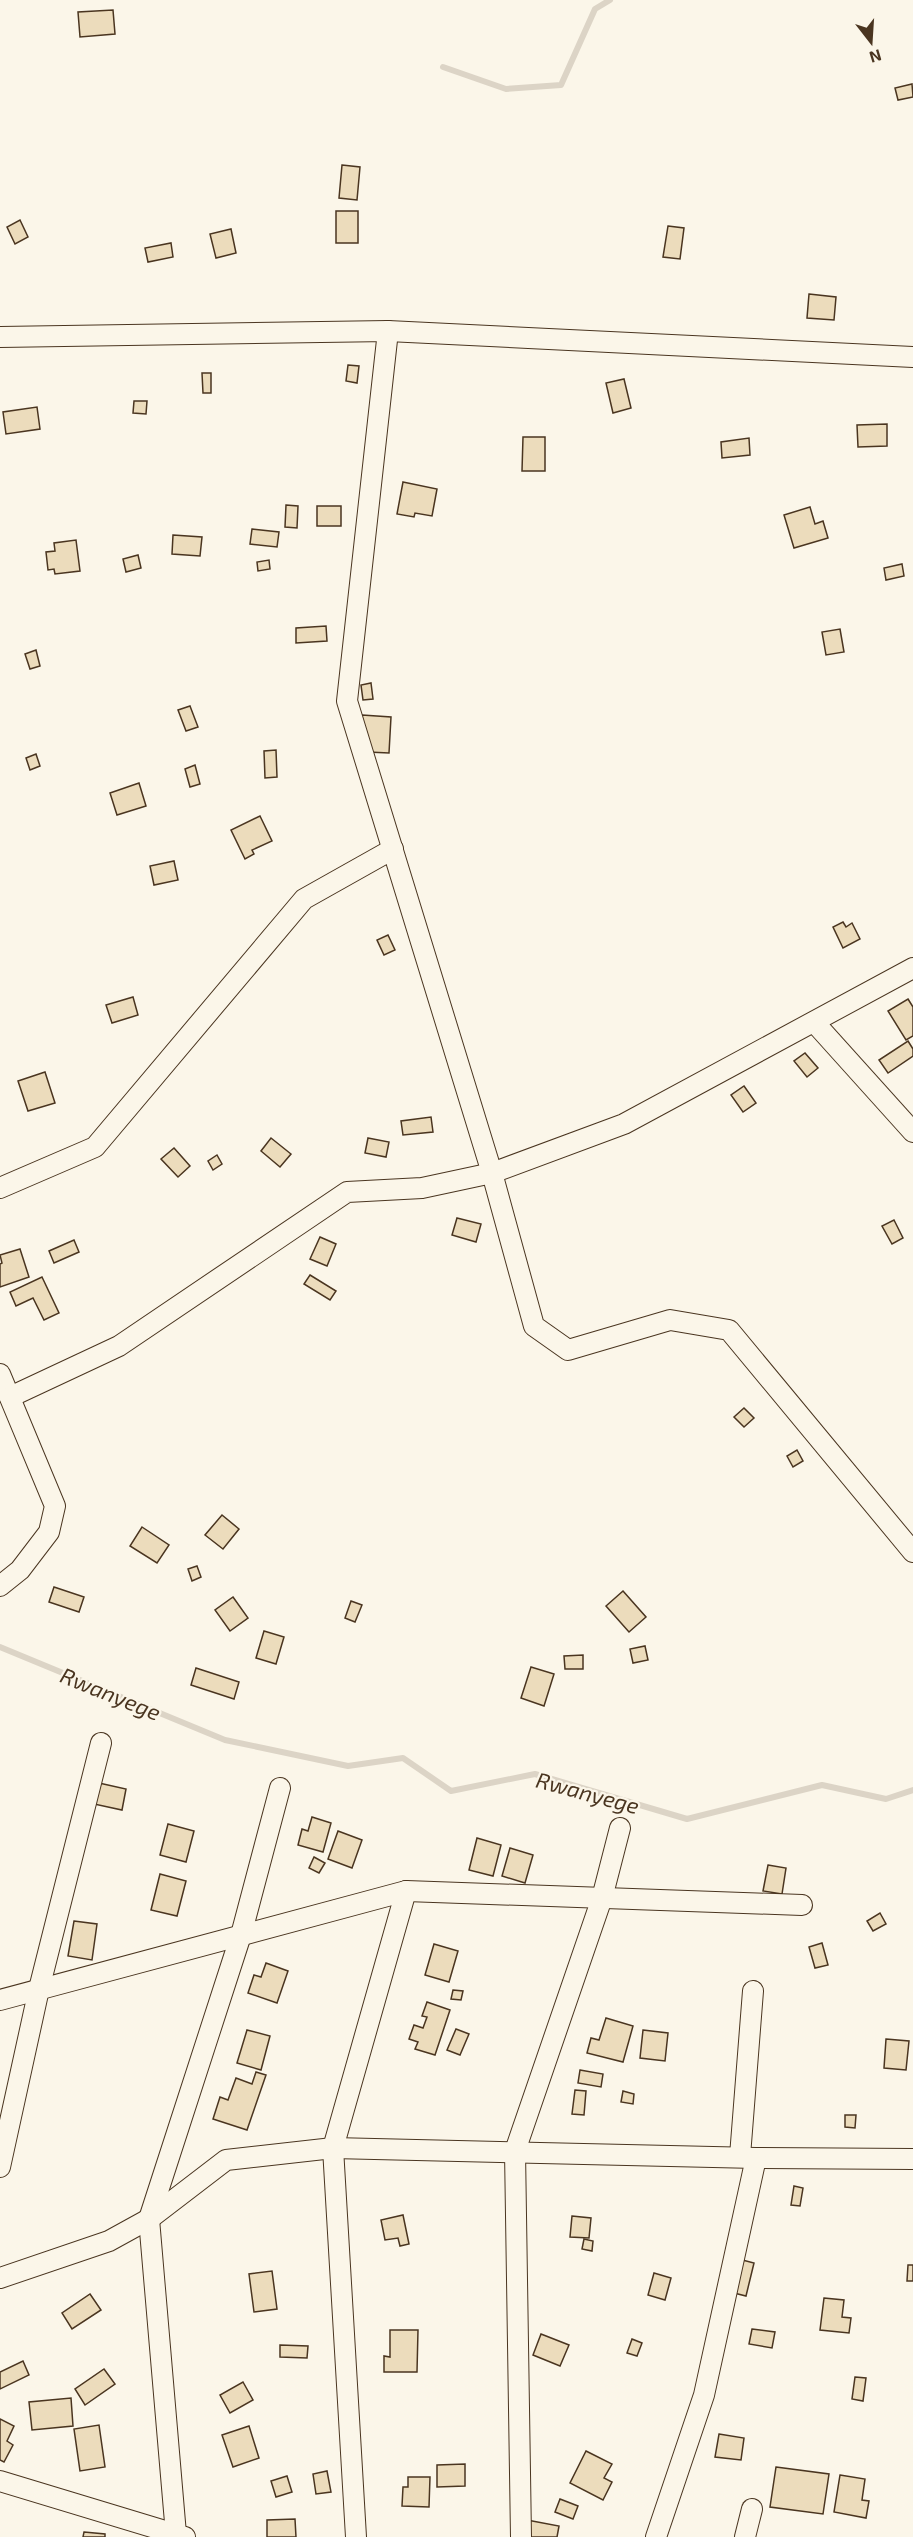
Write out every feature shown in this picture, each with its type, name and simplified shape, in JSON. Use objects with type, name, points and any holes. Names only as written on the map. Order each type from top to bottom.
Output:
[{"type":"street","points":[[0,338],[388,331],[913,357]]},
{"type":"street","points":[[388,331],[347,701],[492,1173],[534,1326],[568,1350],[670,1320],[729,1330],[913,1552]]},
{"type":"street","points":[[0,1188],[95,1147],[304,899],[393,849]]},
{"type":"street","points":[[9,1397],[119,1346],[347,1192],[422,1188],[492,1173],[624,1124],[913,968]]},
{"type":"street","points":[[814,1022],[913,1132]]},
{"type":"street","points":[[0,1374],[55,1506],[49,1532],[20,1570],[0,1586]]},
{"type":"street","points":[[0,2167],[39,1989],[101,1743]]},
{"type":"street","points":[[0,2481],[181,2535],[149,2219],[241,1935],[280,1788]]},
{"type":"street","points":[[521,2537],[515,2151],[602,1898],[620,1828]]},
{"type":"street","points":[[0,2000],[406,1891],[802,1905]]},
{"type":"street","points":[[356,2537],[333,2148],[406,1891]]},
{"type":"street","points":[[656,2537],[704,2395],[748,2157],[753,1991]]},
{"type":"street","points":[[0,2278],[109,2241],[149,2219],[226,2160],[333,2148],[913,2159]]},
{"type":"street","points":[[745,2537],[752,2509]]},
{"type":"building","points":[[113,10],[115,34],[80,37],[78,12]]},
{"type":"building","points":[[912,84],[913,97],[898,100],[895,88]]},
{"type":"building","points":[[342,165],[360,167],[357,200],[339,198]]},
{"type":"building","points":[[336,211],[358,211],[358,243],[336,243]]},
{"type":"building","points":[[20,220],[28,237],[15,244],[7,227]]},
{"type":"building","points":[[668,226],[684,228],[680,259],[663,257]]},
{"type":"building","points":[[231,229],[236,253],[216,258],[210,234]]},
{"type":"building","points":[[171,243],[173,257],[148,262],[145,248]]},
{"type":"building","points":[[809,294],[836,297],[834,320],[807,318]]},
{"type":"building","points":[[348,365],[359,366],[357,383],[346,381]]},
{"type":"building","points":[[202,373],[211,373],[211,393],[203,393]]},
{"type":"building","points":[[624,379],[631,408],[613,413],[606,383]]},
{"type":"building","points":[[134,401],[147,401],[146,414],[133,413]]},
{"type":"building","points":[[37,407],[40,429],[6,434],[3,412]]},
{"type":"building","points":[[887,424],[887,446],[858,447],[857,425]]},
{"type":"building","points":[[523,437],[545,437],[545,471],[522,471]]},
{"type":"building","points":[[749,438],[750,455],[722,458],[721,442]]},
{"type":"building","points":[[403,482],[437,489],[432,516],[415,513],[414,517],[397,514]]},
{"type":"building","points":[[286,505],[298,506],[297,528],[285,527]]},
{"type":"building","points":[[317,506],[341,506],[341,526],[317,526]]},
{"type":"building","points":[[810,507],[815,524],[823,521],[828,538],[794,548],[784,515]]},
{"type":"building","points":[[252,529],[279,532],[277,547],[250,544]]},
{"type":"building","points":[[173,535],[202,537],[200,556],[172,554]]},
{"type":"building","points":[[76,540],[80,571],[55,574],[54,569],[48,570],[46,552],[55,551],[54,543]]},
{"type":"building","points":[[138,555],[141,568],[126,572],[123,559]]},
{"type":"building","points":[[269,560],[270,569],[258,571],[257,562]]},
{"type":"building","points":[[902,564],[904,576],[886,580],[884,568]]},
{"type":"building","points":[[326,626],[327,641],[296,643],[296,628]]},
{"type":"building","points":[[840,629],[844,652],[826,655],[822,632]]},
{"type":"building","points":[[36,650],[40,666],[30,669],[25,654]]},
{"type":"building","points":[[371,683],[373,699],[363,700],[361,685]]},
{"type":"building","points":[[190,706],[198,727],[186,731],[178,710]]},
{"type":"building","points":[[362,715],[391,717],[389,753],[368,752],[369,739],[360,739]]},
{"type":"building","points":[[276,750],[277,777],[265,778],[264,751]]},
{"type":"building","points":[[36,754],[40,766],[30,770],[26,758]]},
{"type":"building","points":[[195,765],[200,784],[190,787],[185,769]]},
{"type":"building","points":[[139,783],[146,806],[117,815],[110,793]]},
{"type":"building","points":[[260,816],[272,841],[252,850],[254,854],[245,859],[231,830]]},
{"type":"building","points":[[174,861],[178,880],[154,885],[150,866]]},
{"type":"building","points":[[843,922],[846,927],[852,923],[860,939],[843,948],[833,927]]},
{"type":"building","points":[[388,935],[395,950],[384,955],[377,940]]},
{"type":"building","points":[[133,997],[138,1015],[112,1023],[106,1005]]},
{"type":"building","points":[[908,999],[913,1007],[913,1036],[906,1040],[888,1011]]},
{"type":"building","points":[[908,1041],[913,1049],[913,1056],[888,1073],[879,1060]]},
{"type":"building","points":[[805,1053],[818,1068],[807,1077],[794,1061]]},
{"type":"building","points":[[45,1072],[55,1103],[28,1111],[18,1081]]},
{"type":"building","points":[[744,1086],[756,1103],[743,1112],[731,1095]]},
{"type":"building","points":[[431,1117],[433,1132],[403,1135],[401,1121]]},
{"type":"building","points":[[271,1138],[291,1154],[280,1167],[261,1151]]},
{"type":"building","points":[[368,1138],[389,1142],[386,1157],[365,1153]]},
{"type":"building","points":[[174,1148],[190,1166],[178,1177],[161,1159]]},
{"type":"building","points":[[217,1155],[222,1164],[213,1170],[208,1161]]},
{"type":"building","points":[[457,1218],[481,1224],[476,1242],[452,1235]]},
{"type":"building","points":[[894,1220],[903,1238],[892,1244],[882,1226]]},
{"type":"building","points":[[320,1237],[336,1244],[327,1266],[310,1259]]},
{"type":"building","points":[[74,1240],[79,1252],[54,1263],[49,1251]]},
{"type":"building","points":[[20,1249],[29,1277],[0,1287],[0,1264],[2,1263],[0,1255]]},
{"type":"building","points":[[310,1275],[336,1291],[330,1300],[304,1284]]},
{"type":"building","points":[[42,1277],[59,1313],[44,1320],[33,1298],[16,1306],[10,1292]]},
{"type":"building","points":[[744,1408],[754,1418],[744,1427],[734,1417]]},
{"type":"building","points":[[797,1450],[803,1461],[793,1467],[787,1456]]},
{"type":"building","points":[[222,1515],[239,1529],[223,1549],[205,1535]]},
{"type":"building","points":[[142,1527],[169,1545],[157,1563],[130,1546]]},
{"type":"building","points":[[197,1566],[201,1577],[192,1581],[188,1569]]},
{"type":"building","points":[[54,1587],[84,1597],[79,1612],[49,1602]]},
{"type":"building","points":[[623,1591],[646,1617],[629,1632],[606,1606]]},
{"type":"building","points":[[233,1597],[248,1618],[230,1631],[215,1610]]},
{"type":"building","points":[[351,1601],[362,1605],[355,1622],[345,1618]]},
{"type":"building","points":[[264,1631],[284,1637],[276,1664],[256,1658]]},
{"type":"building","points":[[645,1646],[648,1660],[633,1663],[630,1649]]},
{"type":"building","points":[[583,1655],[583,1669],[565,1669],[564,1656]]},
{"type":"building","points":[[531,1667],[554,1674],[544,1706],[521,1698]]},
{"type":"building","points":[[196,1668],[239,1682],[234,1699],[191,1685]]},
{"type":"building","points":[[99,1783],[126,1789],[122,1810],[94,1804]]},
{"type":"building","points":[[312,1817],[331,1823],[323,1852],[298,1845],[302,1829],[308,1831]]},
{"type":"building","points":[[168,1824],[194,1831],[186,1862],[160,1855]]},
{"type":"building","points":[[338,1831],[362,1840],[352,1868],[328,1859]]},
{"type":"building","points":[[477,1838],[501,1845],[493,1876],[469,1870]]},
{"type":"building","points":[[510,1848],[533,1855],[525,1883],[502,1876]]},
{"type":"building","points":[[314,1857],[325,1863],[319,1873],[309,1868]]},
{"type":"building","points":[[768,1865],[786,1868],[782,1894],[763,1891]]},
{"type":"building","points":[[160,1874],[186,1881],[177,1916],[151,1910]]},
{"type":"building","points":[[880,1913],[886,1924],[873,1931],[867,1921]]},
{"type":"building","points":[[74,1921],[97,1924],[92,1960],[68,1956]]},
{"type":"building","points":[[822,1943],[828,1965],[815,1968],[809,1947]]},
{"type":"building","points":[[434,1944],[458,1951],[449,1982],[425,1975]]},
{"type":"building","points":[[266,1963],[288,1971],[277,2003],[248,1993],[254,1975],[261,1977]]},
{"type":"building","points":[[453,1990],[463,1991],[461,2000],[451,1999]]},
{"type":"building","points":[[427,2002],[450,2010],[435,2055],[415,2049],[418,2042],[409,2039],[414,2025],[423,2028],[427,2017],[422,2016]]},
{"type":"building","points":[[606,2018],[633,2026],[623,2062],[587,2053],[591,2038],[599,2040]]},
{"type":"building","points":[[456,2029],[469,2034],[460,2055],[447,2050]]},
{"type":"building","points":[[247,2030],[270,2036],[261,2070],[237,2063]]},
{"type":"building","points":[[643,2030],[668,2033],[665,2061],[640,2058]]},
{"type":"building","points":[[886,2039],[909,2041],[906,2070],[884,2068]]},
{"type":"building","points":[[580,2070],[603,2074],[601,2087],[578,2083]]},
{"type":"building","points":[[256,2072],[266,2075],[247,2130],[213,2119],[220,2097],[228,2100],[236,2078],[252,2084]]},
{"type":"building","points":[[575,2090],[586,2091],[584,2115],[572,2114]]},
{"type":"building","points":[[623,2091],[634,2094],[633,2104],[621,2102]]},
{"type":"building","points":[[845,2115],[856,2115],[855,2128],[845,2127]]},
{"type":"building","points":[[794,2186],[803,2188],[800,2206],[791,2205]]},
{"type":"building","points":[[403,2215],[409,2244],[400,2246],[398,2238],[385,2240],[381,2220]]},
{"type":"building","points":[[572,2216],[591,2218],[589,2238],[570,2237]]},
{"type":"building","points":[[584,2239],[593,2241],[592,2251],[582,2249]]},
{"type":"building","points":[[731,2257],[754,2263],[746,2296],[722,2290]]},
{"type":"building","points":[[908,2265],[913,2265],[913,2281],[907,2281]]},
{"type":"building","points":[[272,2271],[277,2309],[254,2312],[249,2274]]},
{"type":"building","points":[[654,2273],[671,2278],[665,2300],[648,2295]]},
{"type":"building","points":[[90,2294],[101,2310],[72,2329],[62,2313]]},
{"type":"building","points":[[824,2298],[844,2300],[842,2317],[851,2318],[849,2333],[820,2330]]},
{"type":"building","points":[[752,2329],[775,2332],[772,2348],[749,2344]]},
{"type":"building","points":[[390,2330],[418,2330],[417,2372],[384,2372],[384,2356],[390,2357]]},
{"type":"building","points":[[541,2334],[569,2345],[560,2366],[533,2355]]},
{"type":"building","points":[[632,2339],[642,2343],[637,2356],[627,2353]]},
{"type":"building","points":[[280,2345],[308,2346],[307,2358],[280,2357]]},
{"type":"building","points":[[23,2361],[29,2375],[0,2389],[0,2372]]},
{"type":"building","points":[[104,2369],[115,2384],[85,2405],[75,2389]]},
{"type":"building","points":[[855,2377],[866,2378],[863,2401],[852,2399]]},
{"type":"building","points":[[243,2382],[253,2400],[230,2413],[220,2395]]},
{"type":"building","points":[[71,2398],[73,2426],[32,2430],[29,2402]]},
{"type":"building","points":[[0,2419],[14,2426],[7,2441],[13,2445],[4,2462],[0,2460]]},
{"type":"building","points":[[99,2425],[105,2467],[80,2471],[74,2429]]},
{"type":"building","points":[[249,2426],[259,2458],[233,2467],[222,2435]]},
{"type":"building","points":[[719,2434],[744,2438],[741,2460],[715,2457]]},
{"type":"building","points":[[586,2451],[612,2464],[604,2478],[612,2482],[603,2500],[570,2483]]},
{"type":"building","points":[[465,2464],[465,2486],[437,2487],[437,2465]]},
{"type":"building","points":[[776,2467],[829,2474],[823,2514],[770,2507]]},
{"type":"building","points":[[327,2471],[331,2492],[316,2494],[313,2474]]},
{"type":"building","points":[[840,2475],[865,2479],[862,2500],[869,2501],[866,2518],[834,2512]]},
{"type":"building","points":[[287,2476],[292,2492],[276,2497],[271,2481]]},
{"type":"building","points":[[408,2477],[430,2477],[429,2507],[402,2506],[403,2487],[408,2487]]},
{"type":"building","points":[[560,2499],[578,2506],[573,2519],[555,2512]]},
{"type":"building","points":[[295,2519],[296,2537],[267,2537],[267,2520]]},
{"type":"building","points":[[527,2520],[559,2526],[557,2537],[523,2537]]},
{"type":"building","points":[[84,2532],[105,2534],[105,2537],[83,2537]]},
{"type":"waterway","points":[[443,67],[506,89],[561,85],[595,9],[610,0]]},
{"type":"waterway","name":"Rwanyege","points":[[0,1647],[225,1740],[348,1766],[403,1758],[451,1791],[535,1774],[687,1819],[822,1785],[886,1799],[913,1790]]}]
